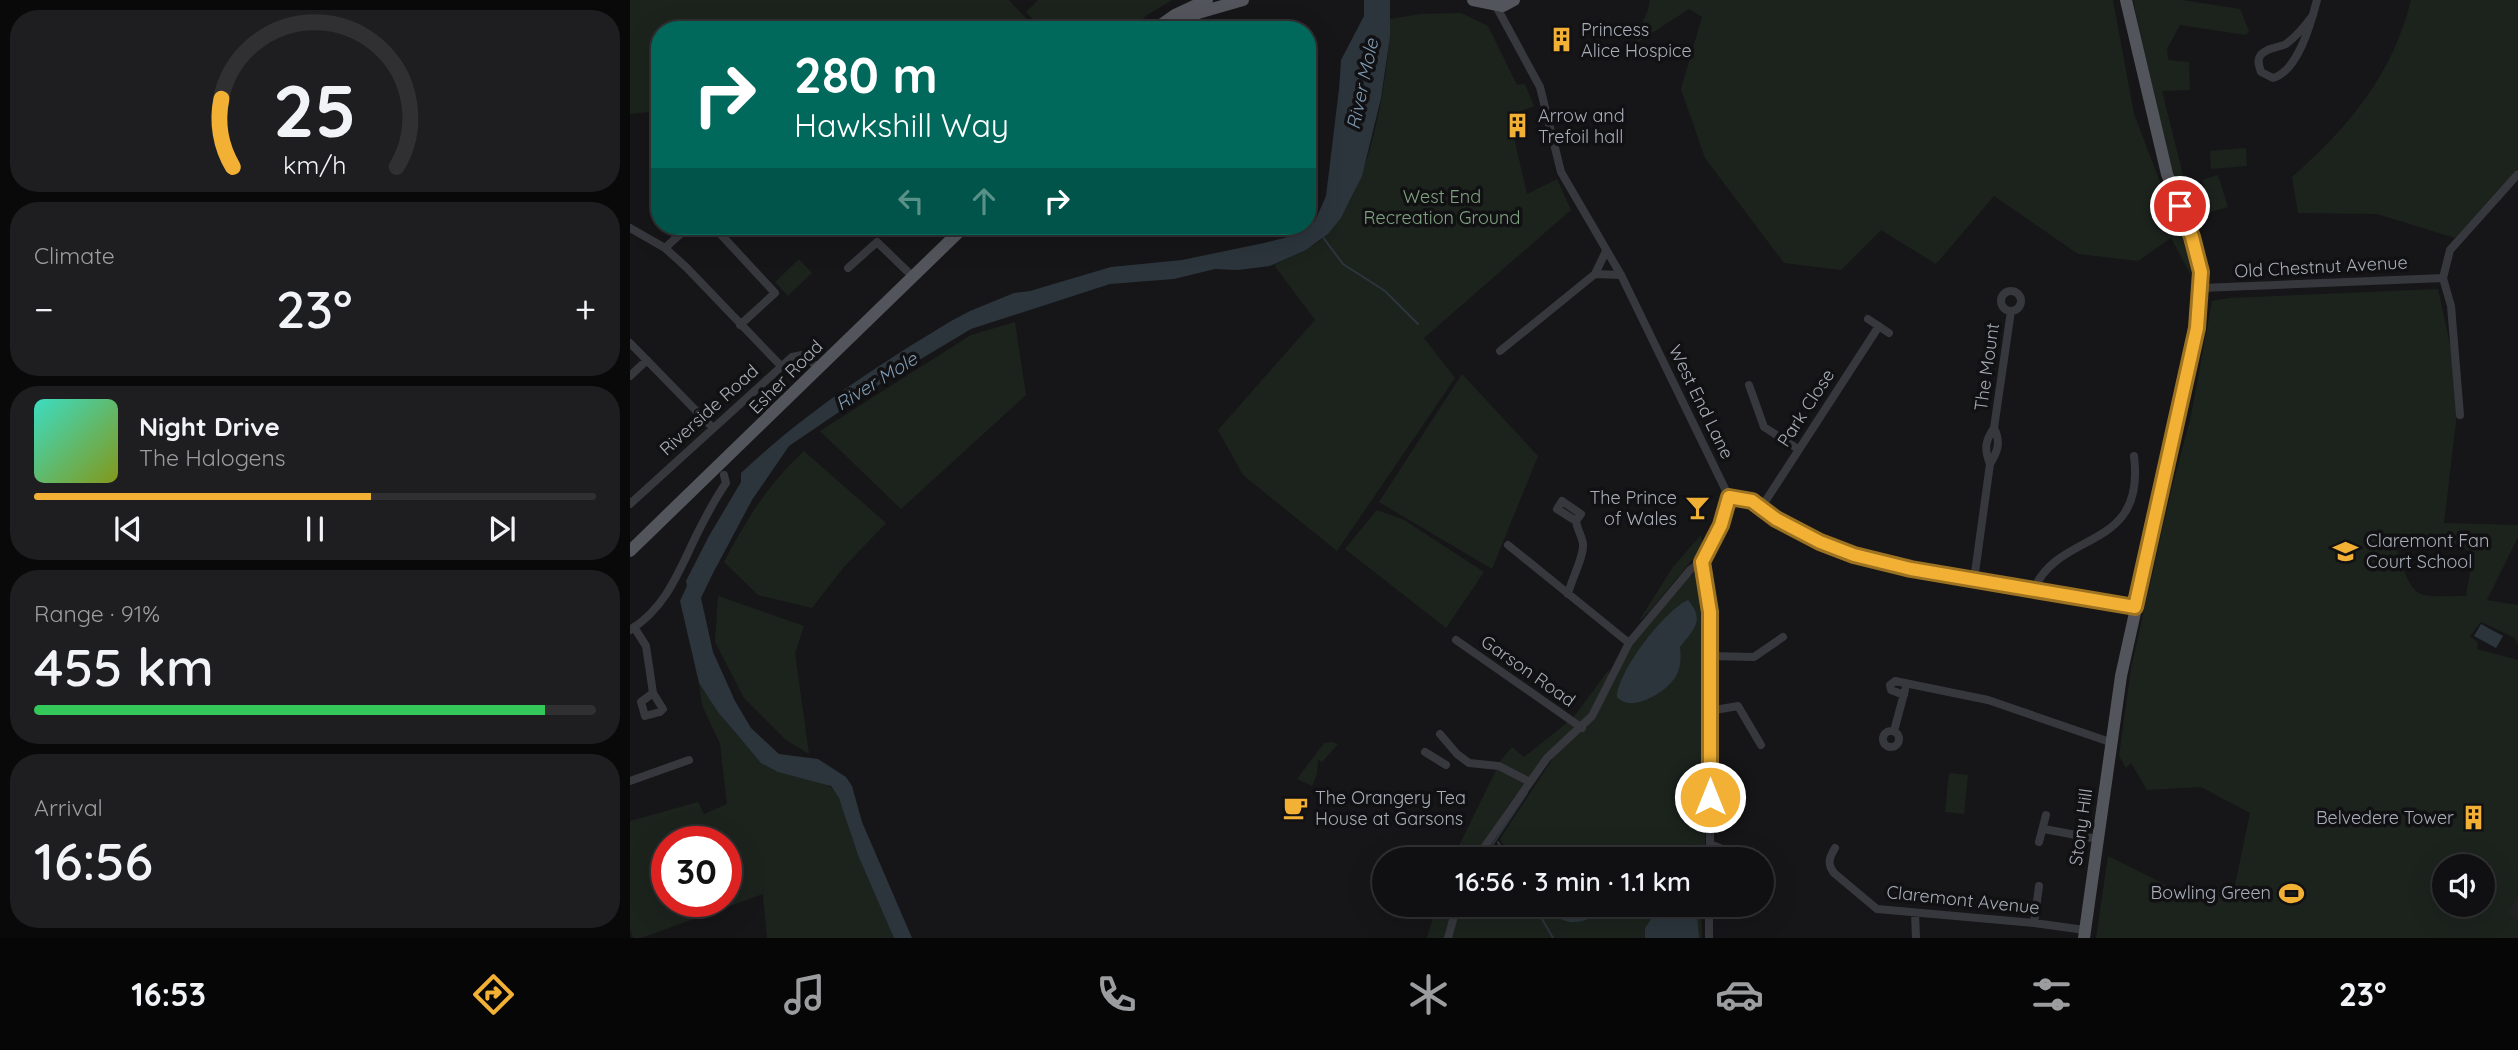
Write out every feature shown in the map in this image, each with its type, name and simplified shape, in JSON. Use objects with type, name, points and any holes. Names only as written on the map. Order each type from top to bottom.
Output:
[{"type":"main road","points":[[1167,21],[1207,0]]},
{"type":"main road","points":[[1184,21],[1198,13],[1242,0]]},
{"type":"main road","points":[[1473,0],[1503,2]]},
{"type":"main road","name":"Stony Hill","points":[[2084,934],[2110,741],[2135,607],[2197,328],[2201,272],[2167,174],[2126,0]]},
{"type":"main road","name":"Esher Road","points":[[630,541],[944,235]]},
{"type":"main road","name":"Esher Road","points":[[630,551],[956,235]]},
{"type":"street","points":[[2313,15],[2301,32],[2284,45],[2264,51],[2260,55],[2258,60],[2261,72],[2273,78],[2280,76],[2306,36],[2313,15],[2317,0]]},
{"type":"street","name":"West End Lane","points":[[1503,2],[1507,25],[1539,87],[1561,172],[1621,275],[1729,497]]},
{"type":"street","points":[[2460,415],[2451,306],[2443,278],[2450,250],[2518,174]]},
{"type":"street","points":[[630,229],[665,248],[688,268],[781,366]]},
{"type":"street","points":[[665,248],[679,235]]},
{"type":"street","points":[[721,235],[775,293],[740,324]]},
{"type":"street","points":[[848,268],[877,242],[907,271]]},
{"type":"street","points":[[1500,351],[1595,274],[1606,251]]},
{"type":"street","points":[[1595,274],[1621,275]]},
{"type":"street","name":"Old Chestnut Avenue","points":[[2200,288],[2443,278]]},
{"type":"street","name":"The Mount","points":[[1973,580],[1990,464],[1986,453],[1986,440],[1994,428],[2011,310]]},
{"type":"street","points":[[1868,319],[1889,333]]},
{"type":"street","name":"Park Close","points":[[1761,508],[1879,326]]},
{"type":"street","points":[[630,343],[713,428]]},
{"type":"street","name":"Riverside Road","points":[[630,504],[781,366],[799,354],[813,363]]},
{"type":"street","points":[[630,376],[647,359]]},
{"type":"street","points":[[1749,385],[1765,427],[1798,449]]},
{"type":"street","points":[[2034,589],[2043,572],[2110,529],[2127,510],[2137,477],[2134,456]]},
{"type":"street","points":[[653,693],[646,646],[632,629],[650,616],[671,588],[726,482],[724,475]]},
{"type":"street","points":[[1484,847],[1547,758],[1581,728],[1601,701],[1615,666],[1629,643],[1690,570],[1702,562],[1721,525],[1729,497],[1752,501],[1776,519],[1820,542],[1854,555],[1911,569],[2135,607]]},
{"type":"street","points":[[1568,594],[1582,554],[1583,544],[1576,522]]},
{"type":"street","points":[[1508,545],[1629,643]]},
{"type":"street","points":[[1702,562],[1710,606],[1710,844],[1717,847]]},
{"type":"street","points":[[1709,656],[1754,657],[1783,637]]},
{"type":"street","name":"Garson Road","points":[[1456,640],[1581,728]]},
{"type":"street","points":[[1904,695],[1894,692],[1891,685],[1895,681],[1988,700],[2110,741]]},
{"type":"street","points":[[1894,731],[1904,695],[1910,685]]},
{"type":"street","points":[[1709,711],[1738,706],[1761,745]]},
{"type":"street","points":[[1440,734],[1469,763],[1499,766],[1530,782]]},
{"type":"street","points":[[1435,758],[1447,743]]},
{"type":"street","points":[[1425,752],[1446,765]]},
{"type":"street","points":[[630,781],[688,760]]},
{"type":"street","points":[[2039,842],[2046,815]]},
{"type":"street","points":[[2044,829],[2097,839]]},
{"type":"street","name":"Claremont Avenue","points":[[1835,848],[1829,858],[1834,873],[1877,909],[2034,923],[2084,934]]},
{"type":"street","points":[[2034,923],[2039,886]]},
{"type":"street","points":[[1915,913],[1916,938]]},
{"type":"street","points":[[1448,938],[1454,917]]},
{"type":"street","points":[[1709,917],[1709,938]]},
{"type":"shaded area","points":[[2518,864],[2518,921],[2495,905],[2495,895],[2506,876]]},
{"type":"green space","points":[[630,0],[1009,0],[1029,21],[651,21],[651,112],[630,114]]},
{"type":"green space","points":[[1038,0],[1172,0],[1140,21],[1034,21],[1026,12]]},
{"type":"green space","points":[[1650,0],[2113,0],[2134,114],[2175,221],[2186,242],[2191,275],[2171,238],[2138,261],[2078,254],[1994,196],[1936,264],[1881,230],[1841,270],[1784,263],[1705,158],[1681,89],[1702,17],[1689,9],[1632,46]]},
{"type":"green space","points":[[2133,0],[2183,0],[2240,9],[2249,31],[2246,35],[2180,25],[2167,49],[2168,60],[2189,62],[2190,90],[2162,91],[2195,223],[2170,165]]},
{"type":"green space","points":[[2411,0],[2518,0],[2518,168],[2455,238],[2377,214],[2298,213],[2292,177],[2332,139],[2366,98],[2393,52]]},
{"type":"green space","name":"West End Recreation Ground","points":[[1461,13],[1488,26],[1517,85],[1525,84],[1534,106],[1507,116],[1527,194],[1557,179],[1571,210],[1424,338],[1455,378],[1337,551],[1243,475],[1218,430],[1315,320],[1274,265],[1317,243],[1329,233],[1356,189],[1366,162],[1381,101],[1390,19],[1420,14]]},
{"type":"green space","points":[[2246,148],[2247,166],[2211,169],[2210,151]]},
{"type":"green space","points":[[2218,175],[2228,207],[2211,212],[2202,180]]},
{"type":"green space","points":[[799,259],[812,273],[788,296],[775,282]]},
{"type":"green space","name":"Claremont Fan Court School","points":[[2438,289],[2451,349],[2457,414],[2444,523],[2518,525],[2518,537],[2487,600],[2518,605],[2518,645],[2515,638],[2481,622],[2470,636],[2478,643],[2477,649],[2518,660],[2518,896],[2507,913],[2518,921],[2518,938],[2096,938],[2108,856],[2186,895],[2235,885],[2250,813],[2201,787],[2147,790],[2131,763],[2126,768],[2119,756],[2131,668],[2191,416],[2212,301]],"holes":[[[2403,538],[2456,544],[2468,551],[2471,566],[2466,596],[2426,595],[2413,588],[2397,550]]]},
{"type":"green space","points":[[1015,322],[1026,395],[901,509],[820,431],[971,335]]},
{"type":"green space","points":[[1462,374],[1538,456],[1492,569],[1379,502]]},
{"type":"green space","points":[[804,451],[886,523],[843,568],[812,608],[758,595],[724,562],[759,503],[779,476]]},
{"type":"green space","points":[[1377,510],[1404,520],[1484,572],[1446,628],[1345,549]]},
{"type":"green space","points":[[1701,535],[1703,547],[1638,622],[1673,567]]},
{"type":"green space","points":[[1694,573],[1698,578],[1706,621],[1705,847],[1505,847],[1500,839],[1555,755],[1583,729],[1630,645]]},
{"type":"green space","points":[[718,596],[804,626],[795,653],[809,754],[786,740],[744,698],[715,642]]},
{"type":"green space","points":[[1610,668],[1605,685],[1587,716],[1518,793],[1480,847],[1458,847],[1501,760],[1512,747],[1524,757],[1573,718]]},
{"type":"green space","points":[[699,683],[735,732],[767,765],[777,771],[822,783],[837,794],[858,854],[894,938],[767,938],[763,894],[742,902],[742,826],[651,826],[651,917],[699,917],[641,938],[633,938],[630,930],[630,821],[698,802],[704,814],[727,804],[720,744],[702,705]]},
{"type":"green space","points":[[1324,743],[1338,744],[1322,762],[1318,760],[1317,774],[1312,786],[1297,779]]},
{"type":"green space","points":[[1949,773],[1968,775],[1964,814],[1945,812]]},
{"type":"green space","points":[[1433,917],[1452,917],[1447,938],[1427,938]]},
{"type":"green space","points":[[1456,917],[1701,917],[1702,938],[1450,938]]},
{"type":"water","name":"River Mole","points":[[1364,0],[1390,0],[1390,36],[1381,98],[1362,176],[1341,218],[1328,234],[1306,250],[1270,266],[1238,270],[1215,269],[1174,279],[1110,284],[971,329],[889,378],[789,446],[752,500],[712,575],[701,598],[713,652],[735,701],[751,728],[779,754],[818,759],[846,777],[852,786],[862,822],[912,938],[894,938],[858,855],[839,798],[831,786],[778,772],[761,763],[718,712],[699,683],[680,601],[687,586],[686,581],[709,536],[741,482],[741,473],[842,391],[970,311],[1014,293],[1030,291],[1111,267],[1182,260],[1296,235],[1316,235],[1316,219],[1326,196],[1341,60],[1364,16]]},
{"type":"water","points":[[1688,600],[1696,614],[1696,625],[1680,647],[1680,664],[1669,685],[1647,700],[1630,703],[1617,697],[1625,672],[1644,643],[1667,616]]},
{"type":"water","points":[[2481,624],[2503,636],[2496,648],[2474,636]]},
{"type":"water","points":[[1558,917],[1592,917],[1573,922]]},
{"type":"water","points":[[1653,917],[1697,917],[1699,938],[1645,938],[1645,928]]},
{"type":"waterway","points":[[1322,236],[1343,264],[1385,291],[1418,324]]},
{"type":"waterway","points":[[1491,847],[1527,793]]},
{"type":"waterway","points":[[1498,842],[1501,847]]},
{"type":"waterway","points":[[1541,917],[1553,938]]},
{"type":"place","name":"Princess Alice Hospice","points":[[1561,40]]},
{"type":"place","name":"Arrow and Trefoil hall","points":[[1518,126]]},
{"type":"place","name":"The Prince of Wales","points":[[1697,508]]},
{"type":"place","name":"Claremont Fan Court School","points":[[2346,551]]},
{"type":"place","name":"The Orangery Tea House at Garsons","points":[[1295,808]]},
{"type":"place","name":"Belvedere Tower","points":[[2474,818]]},
{"type":"place","name":"Bowling Green","points":[[2291,893]]},
{"type":"route","points":[[1710,797],[1710,606],[1702,562],[1717,535],[1729,497],[1752,501],[1776,519],[1820,542],[1854,555],[1911,569],[2135,607],[2200,308],[2201,272],[2180,206]]}]
